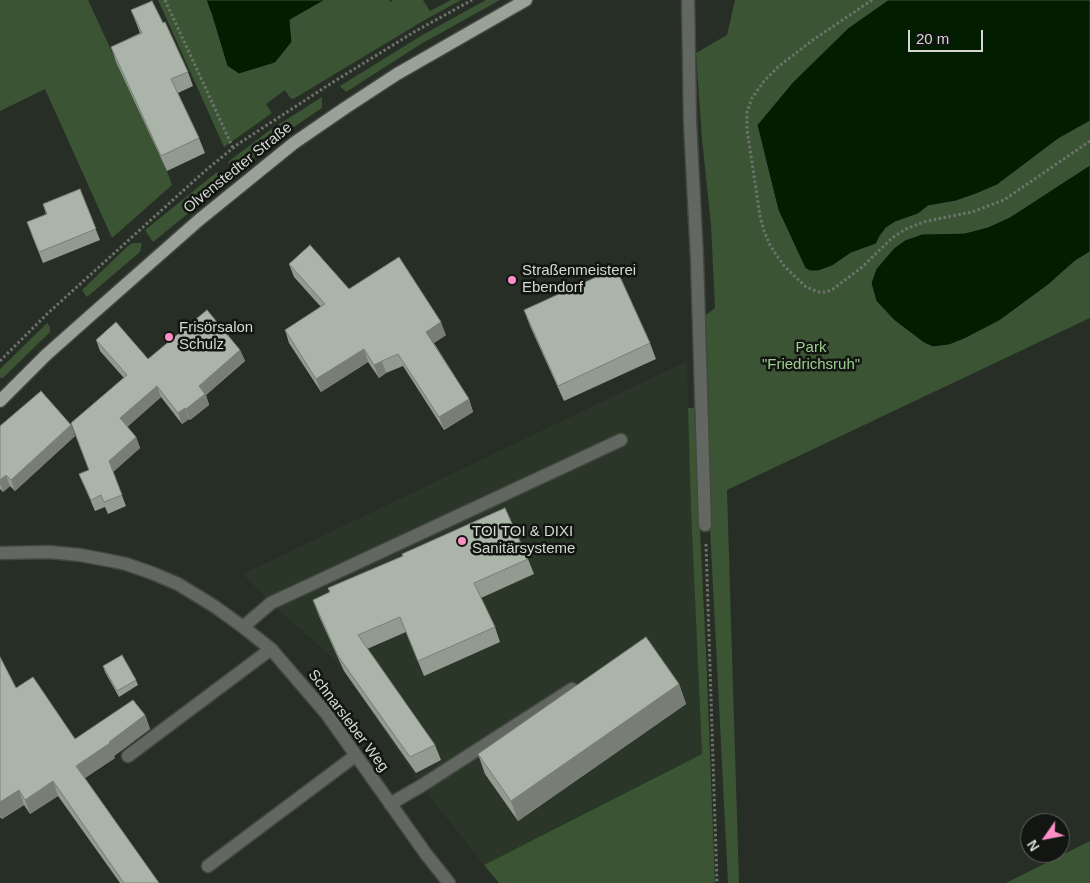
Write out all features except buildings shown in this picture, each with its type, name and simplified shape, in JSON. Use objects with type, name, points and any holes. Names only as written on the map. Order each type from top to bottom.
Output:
[{"type":"main road","name":"Olvenstedter Straße","points":[[0,401],[46,355],[126,283],[198,220],[294,143],[397,74],[526,0]]},
{"type":"street","points":[[688,0],[690,122],[697,260],[705,525]]},
{"type":"street","points":[[243,627],[272,603],[621,440]]},
{"type":"street","name":"Schnarsleber Weg","points":[[0,553],[49,552],[80,555],[126,564],[178,584],[214,606],[243,627],[271,649],[326,713],[426,854],[449,883]]},
{"type":"street","points":[[128,756],[271,649]]},
{"type":"street","points":[[390,804],[584,681]]},
{"type":"street","points":[[208,866],[356,756]]},
{"type":"path","points":[[165,0],[233,148]]},
{"type":"path","name":"Olvenstedter Straße","points":[[0,361],[47,314],[206,170],[233,148],[338,79],[414,32],[472,0]]},
{"type":"path","points":[[872,0],[813,40],[779,66],[764,81],[752,98],[747,112],[747,128],[760,216],[764,231],[777,256],[806,287],[819,292],[833,289],[861,268],[892,238],[906,229],[923,222],[972,212],[1004,200],[1090,141]]},
{"type":"path","points":[[705,525],[717,883]]},
{"type":"shaded area","points":[[206,0],[325,0],[290,20],[292,42],[275,63],[239,74],[227,66]]},
{"type":"shaded area","points":[[888,0],[1090,0],[1090,121],[1058,139],[997,185],[956,201],[928,206],[918,214],[895,222],[886,228],[876,244],[851,253],[832,266],[818,271],[810,271],[805,268],[778,210],[757,125],[792,83],[848,28]]},
{"type":"shaded area","points":[[1090,165],[1090,252],[1075,261],[1048,285],[999,321],[949,345],[933,347],[924,343],[895,321],[876,301],[871,283],[876,269],[894,248],[905,240],[922,234],[965,233],[988,227],[1010,217]]},
{"type":"shaded area","points":[[687,361],[691,509],[702,754],[484,865],[421,786],[337,662],[271,603],[243,574]]},
{"type":"green space","points":[[0,0],[88,0],[172,185],[112,238],[45,89],[0,111]]},
{"type":"green space","points":[[158,0],[206,0],[211,13],[292,42],[289,20],[325,0],[389,0],[390,2],[393,0],[423,0],[430,11],[451,0],[461,0],[295,98],[291,99],[285,90],[266,104],[272,113],[224,147]]},
{"type":"green space","points":[[486,0],[500,0],[421,44],[346,92],[340,86],[424,34]]},
{"type":"green space","name":"Park \"Friedrichsruh\"","points":[[735,0],[888,0],[848,28],[792,83],[818,271],[832,266],[851,253],[876,244],[886,228],[895,222],[918,214],[928,206],[956,201],[997,185],[1058,139],[1090,121],[1090,165],[1010,217],[988,227],[965,233],[922,234],[876,301],[895,321],[924,343],[949,345],[999,321],[1048,285],[1075,261],[1090,252],[1090,318],[727,490],[739,883],[728,883],[710,527],[703,317],[715,308],[711,225],[696,53],[727,35]]},
{"type":"green space","points":[[322,97],[322,108],[282,135],[238,170],[228,162],[270,130]]},
{"type":"green space","points":[[217,172],[222,186],[153,242],[145,230]]},
{"type":"green space","points":[[133,243],[142,243],[140,252],[87,297],[82,290]]},
{"type":"green space","points":[[47,323],[50,327],[50,332],[3,378],[0,378],[0,369]]},
{"type":"green space","points":[[688,408],[694,408],[715,883],[499,883],[484,865],[702,754]]},
{"type":"green space","points":[[1090,841],[1090,883],[1006,883],[1046,863],[1070,863],[1070,851]]},
{"type":"place","name":"Straßenmeisterei Ebendorf","points":[[512,280]]},
{"type":"place","name":"Frisörsalon Schulz","points":[[169,337]]},
{"type":"place","name":"TOI TOI & DIXI Sanitärsysteme","points":[[462,541]]}]
